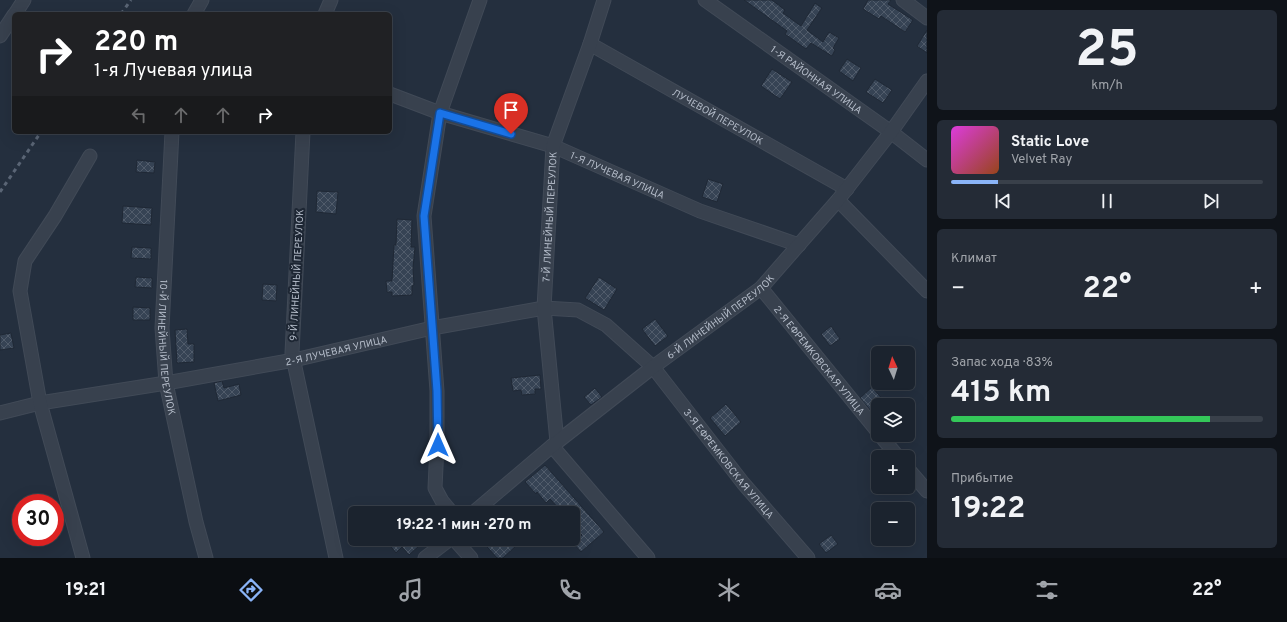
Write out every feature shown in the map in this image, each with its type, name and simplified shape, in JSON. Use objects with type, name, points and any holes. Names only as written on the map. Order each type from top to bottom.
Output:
[{"type":"street","points":[[16,12],[24,0]]},
{"type":"street","points":[[195,12],[202,0]]},
{"type":"street","points":[[326,12],[331,0]]},
{"type":"street","points":[[446,506],[435,488],[438,445],[437,391],[424,216],[440,113],[480,0]]},
{"type":"street","name":"7-Й ЛИНЕЙНЫЙ ПЕРЕУЛОК","points":[[555,444],[544,308],[553,146],[590,44],[604,0]]},
{"type":"street","name":"1-Я РАЙОННАЯ УЛИЦА","points":[[705,0],[891,132],[927,160]]},
{"type":"street","points":[[903,0],[927,18]]},
{"type":"street","points":[[0,36],[12,18]]},
{"type":"street","name":"ЛУЧЕВОЙ ПЕРЕУЛОК","points":[[590,44],[847,189]]},
{"type":"street","name":"6-Й ЛИНЕЙНЫЙ ПЕРЕУЛОК","points":[[481,506],[555,444],[653,367],[761,288],[847,189],[891,132],[927,81]]},
{"type":"street","name":"1-Я ЛУЧЕВАЯ УЛИЦА","points":[[392,95],[440,113],[553,146],[700,211],[799,245]]},
{"type":"street","name":"10-Й ЛИНЕЙНЫЙ ПЕРЕУЛОК","points":[[172,134],[162,328],[166,383],[196,522],[206,558]]},
{"type":"street","name":"9-Й ЛИНЕЙНЫЙ ПЕРЕУЛОК","points":[[303,134],[292,353],[336,558]]},
{"type":"street","points":[[83,558],[40,403],[20,291],[25,261],[55,216],[90,156]]},
{"type":"street","points":[[838,200],[927,291]]},
{"type":"street","name":"2-Я ЕФРЕМКОВСКАЯ УЛИЦА","points":[[761,288],[871,423]]},
{"type":"street","name":"2-Я ЛУЧЕВАЯ УЛИЦА","points":[[0,413],[40,403],[166,383],[294,360],[432,328],[544,308],[578,310],[606,324],[653,367]]},
{"type":"street","name":"3-Я ЕФРЕМКОВСКАЯ УЛИЦА","points":[[653,367],[743,483],[808,558]]},
{"type":"street","points":[[886,442],[892,450]]},
{"type":"street","points":[[555,444],[648,558]]},
{"type":"street","points":[[915,477],[927,491]]},
{"type":"street","points":[[425,558],[441,546]]},
{"type":"street","points":[[460,546],[471,558]]},
{"type":"building","points":[[744,0],[772,0],[785,10],[783,13],[801,26],[815,3],[822,8],[807,30],[823,42],[829,32],[839,38],[833,48],[835,50],[832,56],[811,43],[806,49],[785,34],[787,31]]},
{"type":"building","points":[[868,0],[891,0],[888,4],[913,20],[905,32],[881,16],[879,19],[863,9]]},
{"type":"building","points":[[927,30],[927,53],[917,46]]},
{"type":"building","points":[[847,59],[861,68],[853,81],[839,71]]},
{"type":"building","points":[[772,69],[792,82],[780,99],[761,86]]},
{"type":"building","points":[[875,79],[892,90],[883,103],[866,92]]},
{"type":"building","points":[[137,160],[155,162],[154,173],[136,172]]},
{"type":"building","points":[[708,179],[723,184],[717,202],[702,197]]},
{"type":"building","points":[[317,191],[338,192],[336,214],[316,212]]},
{"type":"building","points":[[123,206],[152,208],[151,225],[122,223]]},
{"type":"building","points":[[397,219],[412,220],[411,247],[415,247],[413,268],[414,285],[412,286],[412,295],[392,296],[392,292],[387,292],[386,281],[392,281]]},
{"type":"building","points":[[132,247],[151,248],[151,259],[131,258]]},
{"type":"building","points":[[136,277],[152,278],[152,288],[135,287]]},
{"type":"building","points":[[599,277],[617,289],[604,310],[585,298]]},
{"type":"building","points":[[263,284],[277,285],[276,301],[262,300]]},
{"type":"building","points":[[133,307],[150,308],[150,320],[133,320]]},
{"type":"building","points":[[655,319],[668,336],[655,346],[642,329]]},
{"type":"building","points":[[831,326],[840,339],[830,346],[821,334]]},
{"type":"building","points":[[187,329],[188,344],[194,344],[194,362],[177,363],[175,330]]},
{"type":"building","points":[[11,333],[14,348],[0,350],[0,335]]},
{"type":"building","points":[[540,375],[541,389],[535,389],[535,394],[522,395],[521,390],[513,391],[511,378]]},
{"type":"building","points":[[222,381],[224,388],[239,384],[241,395],[218,401],[214,383]]},
{"type":"building","points":[[595,388],[602,397],[591,405],[584,397]]},
{"type":"building","points":[[871,388],[871,390],[875,390],[881,398],[871,398],[871,411],[860,398]]},
{"type":"building","points":[[726,404],[741,422],[725,436],[710,418]]},
{"type":"building","points":[[545,465],[604,532],[581,552],[576,546],[580,546],[580,537],[582,535],[580,533],[580,506],[556,506],[550,499],[546,503],[537,492],[536,494],[525,482]]},
{"type":"building","points":[[831,535],[838,544],[826,553],[819,544]]},
{"type":"building","points":[[390,546],[419,546],[409,555],[402,547],[396,553]]},
{"type":"building","points":[[486,546],[516,546],[503,558],[497,558]]},
{"type":"railway","points":[[122,12],[131,0]]},
{"type":"railway","points":[[0,192],[40,134]]},
{"type":"route","points":[[438,445],[437,391],[424,216],[440,113],[511,134]]}]
